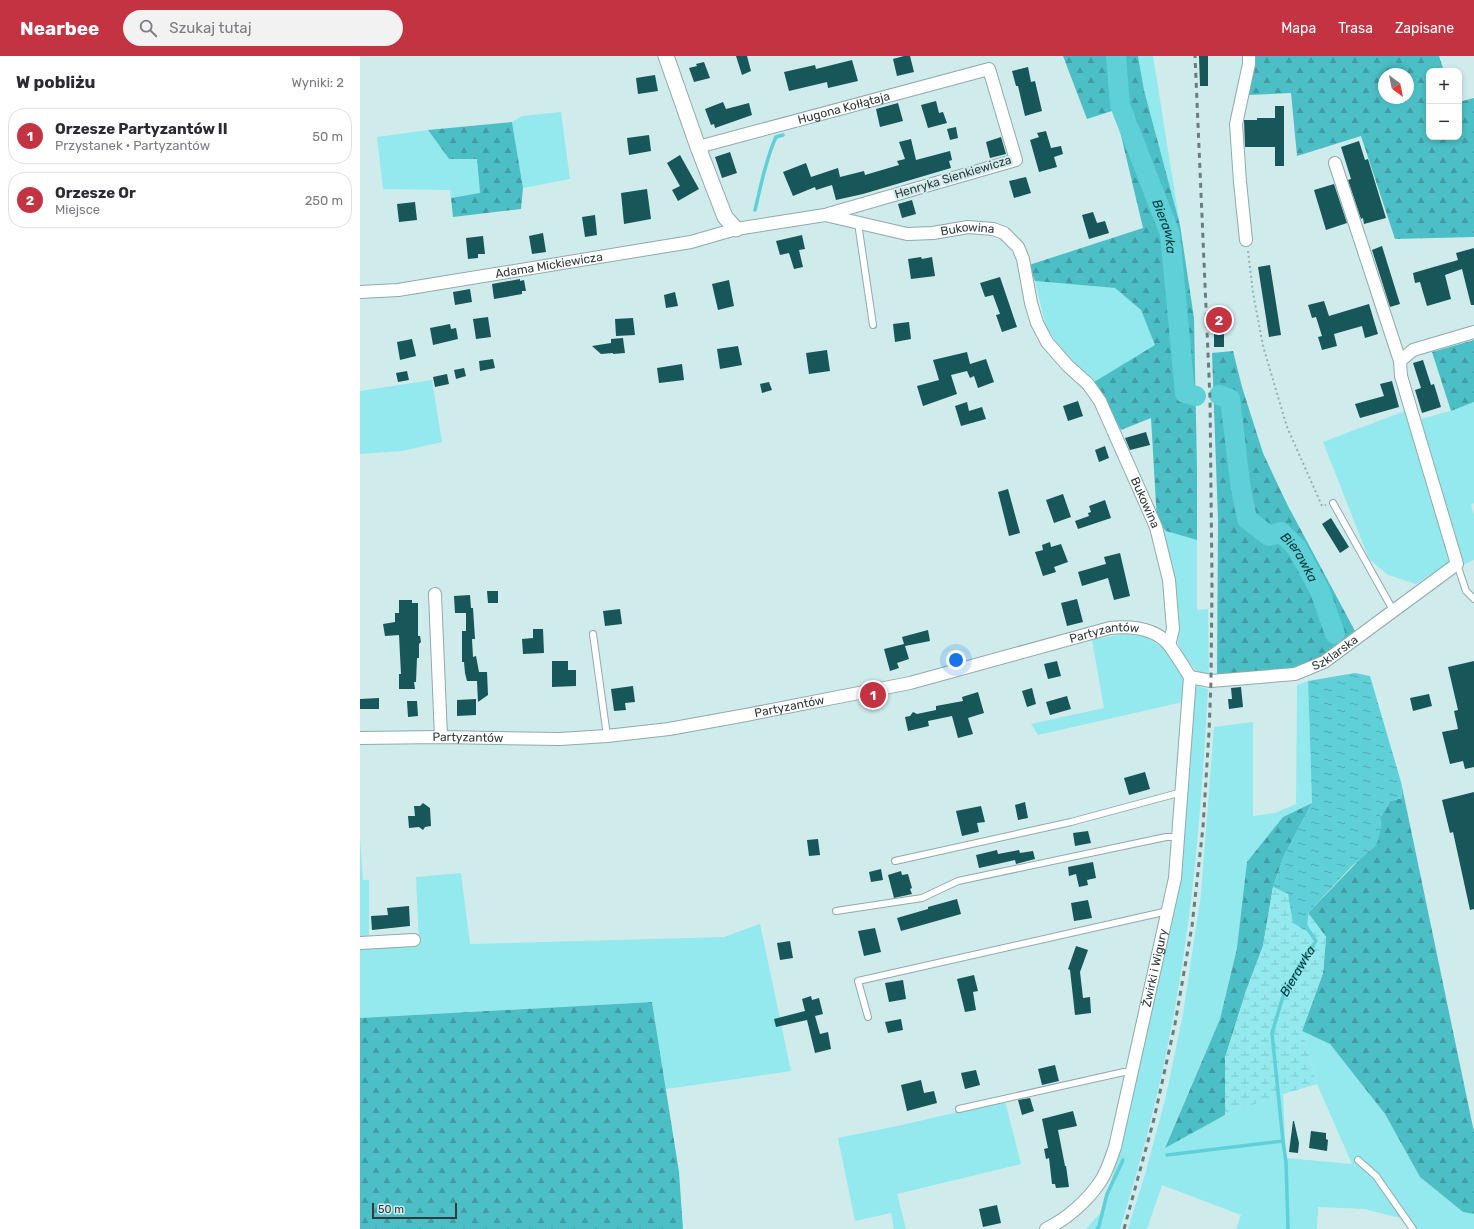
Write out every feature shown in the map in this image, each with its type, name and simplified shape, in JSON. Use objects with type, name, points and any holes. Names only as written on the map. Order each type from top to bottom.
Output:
[{"type":"street","points":[[666,56],[698,147],[725,217],[736,229]]},
{"type":"street","points":[[1246,240],[1236,124],[1249,60]]},
{"type":"street","name":"Hugona Kołłątaja","points":[[698,147],[990,69]]},
{"type":"street","name":"Henryka Sienkiewicza","points":[[825,215],[1016,160],[990,69]]},
{"type":"street","points":[[1335,163],[1400,361],[1401,376],[1457,564]]},
{"type":"street","name":"Bukowina","points":[[736,229],[825,215],[907,234],[932,233],[968,227],[993,229],[1004,233],[1018,247],[1023,259],[1031,303],[1037,323],[1047,342],[1056,354],[1088,384],[1100,401],[1156,527],[1170,580],[1173,629],[1169,645]]},
{"type":"street","name":"Adama Mickiewicza","points":[[360,292],[398,290],[691,242],[736,229]]},
{"type":"street","points":[[1400,361],[1413,350],[1474,332]]},
{"type":"street","name":"Szklarska","points":[[1190,677],[1212,681],[1295,674],[1324,662],[1457,564]]},
{"type":"street","points":[[435,594],[441,736]]},
{"type":"street","name":"Partyzantów","points":[[360,738],[441,736],[560,739],[608,736],[677,728],[910,683],[1110,628],[1136,628],[1147,631],[1159,637],[1169,645],[1190,677]]},
{"type":"street","name":"Żwirki i Wigury","points":[[1046,1229],[1053,1226],[1078,1208],[1101,1181],[1115,1147],[1168,911],[1174,878],[1190,677]]},
{"type":"street","points":[[360,943],[414,940]]},
{"type":"lane","points":[[858,223],[873,325]]},
{"type":"lane","points":[[1333,503],[1393,610]]},
{"type":"lane","points":[[1457,564],[1466,591],[1474,599]]},
{"type":"lane","points":[[593,634],[608,736]]},
{"type":"lane","points":[[895,860],[1070,822],[1182,792]]},
{"type":"lane","points":[[836,911],[922,898],[958,881],[1166,837],[1178,837]]},
{"type":"lane","points":[[868,1016],[858,981],[1168,911]]},
{"type":"lane","points":[[959,1108],[1124,1072],[1131,1073]]},
{"type":"lane","points":[[1358,1160],[1376,1176],[1412,1229]]},
{"type":"path","points":[[1246,240],[1253,293],[1263,346],[1287,427],[1322,506],[1333,503]]},
{"type":"green space","points":[[1063,56],[1138,56],[1144,90],[1180,225],[1194,318],[1197,540],[1166,531],[1157,521],[1151,418],[1121,430],[1094,382],[1155,345],[1141,310],[1115,288],[1035,281],[1029,265],[1143,228],[1115,110],[1087,119]]},
{"type":"green space","points":[[1138,56],[1153,56],[1180,225],[1144,90]]},
{"type":"green space","points":[[1253,56],[1439,56],[1443,68],[1426,68],[1426,140],[1462,140],[1462,101],[1474,98],[1474,237],[1395,239],[1361,136],[1297,156],[1291,93],[1248,95]]},
{"type":"green space","points":[[561,112],[570,179],[523,188],[512,122],[522,116]]},
{"type":"green space","points":[[512,122],[523,188],[521,209],[453,217],[451,198],[480,193],[477,159],[449,159],[428,130]]},
{"type":"green space","points":[[428,130],[449,159],[477,159],[480,194],[451,198],[450,190],[383,189],[377,137]]},
{"type":"green space","points":[[1035,281],[1115,288],[1141,310],[1156,345],[1094,382],[1061,349],[1046,327]]},
{"type":"green space","points":[[1474,340],[1474,402],[1451,411],[1432,352]]},
{"type":"green space","points":[[1233,351],[1242,387],[1263,453],[1287,504],[1355,631],[1321,657],[1292,668],[1217,675],[1218,520],[1212,353]]},
{"type":"green space","points":[[432,380],[442,442],[402,451],[360,454],[360,391]]},
{"type":"green space","points":[[1474,402],[1474,503],[1471,505],[1474,515],[1474,560],[1463,565],[1418,420],[1450,411]]},
{"type":"green space","points":[[1405,411],[1450,562],[1416,584],[1388,575],[1369,559],[1323,442]]},
{"type":"green space","points":[[1157,521],[1167,531],[1197,540],[1197,610],[1208,609],[1209,676],[1196,671],[1184,656],[1178,644],[1179,617],[1173,574]]},
{"type":"green space","points":[[1123,634],[1144,636],[1164,648],[1184,680],[1183,702],[1038,735],[1031,724],[1104,708],[1092,640]]},
{"type":"green space","points":[[1308,681],[1312,803],[1283,817],[1237,948],[1220,1019],[1165,1147],[1225,1115],[1283,1094],[1286,1158],[1352,1164],[1317,1084],[1302,1031],[1330,1044],[1385,1114],[1420,1177],[1463,1212],[1474,1214],[1474,1229],[1409,1229],[1400,1218],[1364,1209],[1318,1207],[1317,1229],[1236,1229],[1241,1215],[1162,1185],[1147,1229],[1128,1229],[1146,1171],[1166,1096],[1183,1014],[1201,894],[1214,727],[1253,722],[1253,816],[1275,813],[1296,804],[1297,685]]},
{"type":"green space","points":[[1194,685],[1208,689],[1203,770],[1187,932],[1169,1040],[1136,1176],[1120,1229],[1086,1229],[1104,1209],[1120,1146],[1176,888]]},
{"type":"green space","points":[[1401,782],[1474,1132],[1474,1214],[1463,1212],[1420,1177],[1385,1114],[1330,1044],[1302,1031],[1323,973],[1326,937],[1308,913],[1360,859],[1381,827],[1380,818],[1390,801],[1402,798]]},
{"type":"green space","points":[[1312,803],[1284,856],[1273,887],[1263,946],[1246,991],[1225,1058],[1225,1115],[1165,1148],[1220,1019],[1237,948],[1247,862],[1283,817]]},
{"type":"green space","points":[[360,838],[363,880],[369,880],[369,938],[360,938]]},
{"type":"green space","points":[[461,873],[470,944],[724,937],[760,924],[791,1071],[666,1089],[652,1002],[360,1018],[360,947],[419,944],[416,877]]},
{"type":"green space","points":[[1273,887],[1288,894],[1308,913],[1326,937],[1323,973],[1302,1031],[1317,1084],[1283,1094],[1225,1115],[1225,1058],[1246,991],[1263,946]]},
{"type":"green space","points":[[652,1002],[679,1172],[683,1229],[360,1229],[360,1018]]},
{"type":"green space","points":[[1005,1101],[1021,1164],[897,1194],[906,1229],[894,1229],[891,1213],[855,1221],[838,1138]]},
{"type":"water","points":[[1355,673],[1370,676],[1401,782],[1402,798],[1390,801],[1380,818],[1381,827],[1377,845],[1351,867],[1308,913],[1307,931],[1293,923],[1288,894],[1273,887],[1284,856],[1312,803],[1308,681]]},
{"type":"building","points":[[736,56],[747,56],[751,71],[742,75]]},
{"type":"building","points":[[910,56],[914,72],[897,76],[893,59]]},
{"type":"building","points":[[1199,56],[1208,56],[1208,86],[1200,86]]},
{"type":"building","points":[[852,60],[858,81],[828,88],[827,82],[789,91],[784,72],[815,65],[816,69]]},
{"type":"building","points":[[704,62],[710,78],[694,82],[689,68]]},
{"type":"building","points":[[1028,67],[1031,82],[1035,81],[1042,111],[1025,116],[1018,86],[1016,86],[1012,71]]},
{"type":"building","points":[[655,75],[658,91],[638,94],[636,78]]},
{"type":"building","points":[[936,101],[939,113],[943,112],[947,123],[928,128],[921,105]]},
{"type":"building","points":[[723,102],[726,109],[749,103],[752,115],[715,128],[714,124],[711,125],[705,109]]},
{"type":"building","points":[[898,103],[903,121],[880,127],[876,109]]},
{"type":"building","points":[[1275,106],[1284,106],[1284,166],[1275,166],[1275,147],[1245,147],[1244,120],[1275,118]]},
{"type":"building","points":[[956,127],[958,138],[950,140],[947,129]]},
{"type":"building","points":[[1046,131],[1051,148],[1061,146],[1063,154],[1054,157],[1057,167],[1039,172],[1030,140],[1039,137],[1037,133]]},
{"type":"building","points":[[649,135],[651,151],[629,155],[627,138]]},
{"type":"building","points":[[1001,137],[1006,154],[990,158],[986,142]]},
{"type":"building","points":[[911,139],[916,160],[950,151],[952,160],[949,161],[951,168],[863,194],[836,200],[832,185],[816,190],[815,187],[793,196],[783,172],[806,163],[811,177],[838,168],[840,177],[864,171],[865,175],[899,165],[897,161],[905,159],[899,142]]},
{"type":"building","points":[[1359,141],[1365,160],[1368,159],[1386,218],[1364,224],[1348,180],[1351,179],[1341,147]]},
{"type":"building","points":[[730,152],[737,173],[722,178],[715,157]]},
{"type":"building","points":[[680,155],[699,189],[678,201],[672,190],[680,186],[667,163]]},
{"type":"building","points":[[1026,177],[1031,193],[1014,198],[1009,181]]},
{"type":"building","points":[[1334,184],[1347,223],[1326,230],[1314,190]]},
{"type":"building","points":[[647,189],[651,219],[624,224],[621,193]]},
{"type":"building","points":[[912,200],[916,214],[902,218],[898,204]]},
{"type":"building","points":[[415,202],[417,220],[399,222],[397,204]]},
{"type":"building","points":[[1093,212],[1097,223],[1105,221],[1109,233],[1089,239],[1082,215]]},
{"type":"building","points":[[595,215],[597,235],[585,237],[582,217]]},
{"type":"building","points":[[543,233],[546,252],[532,254],[529,236]]},
{"type":"building","points":[[802,235],[805,249],[799,250],[803,267],[794,269],[789,253],[780,255],[776,241]]},
{"type":"building","points":[[483,236],[485,254],[478,254],[478,258],[468,259],[466,238]]},
{"type":"building","points":[[1382,246],[1400,304],[1390,307],[1372,250]]},
{"type":"building","points":[[1474,248],[1474,305],[1471,305],[1462,269],[1445,275],[1451,299],[1427,306],[1420,282],[1415,283],[1413,273],[1458,260],[1456,253]]},
{"type":"building","points":[[921,257],[922,259],[932,257],[935,276],[911,279],[908,259]]},
{"type":"building","points":[[1270,265],[1281,335],[1269,337],[1258,267]]},
{"type":"building","points":[[1000,277],[1017,327],[1002,332],[996,315],[1000,314],[993,295],[985,297],[980,283]]},
{"type":"building","points":[[520,279],[520,281],[524,280],[526,291],[522,291],[522,294],[494,299],[492,284]]},
{"type":"building","points":[[729,280],[734,306],[718,310],[712,284]]},
{"type":"building","points":[[470,289],[472,302],[455,305],[453,292]]},
{"type":"building","points":[[675,292],[678,306],[666,308],[664,295]]},
{"type":"building","points":[[1324,301],[1329,316],[1369,304],[1378,334],[1365,338],[1362,326],[1334,334],[1337,346],[1322,350],[1318,337],[1322,336],[1316,317],[1312,318],[1308,305]]},
{"type":"building","points":[[1214,313],[1224,314],[1224,347],[1214,347]]},
{"type":"building","points":[[488,317],[491,337],[476,339],[473,319]]},
{"type":"building","points":[[633,318],[635,335],[616,336],[615,319]]},
{"type":"building","points":[[909,322],[911,339],[895,342],[893,324]]},
{"type":"building","points":[[450,324],[451,329],[456,328],[458,339],[433,345],[430,328]]},
{"type":"building","points":[[623,338],[625,353],[601,354],[592,346],[611,343],[611,339]]},
{"type":"building","points":[[412,339],[416,356],[400,360],[397,342]]},
{"type":"building","points":[[738,346],[742,365],[720,369],[717,349]]},
{"type":"building","points":[[827,350],[830,371],[809,374],[806,353]]},
{"type":"building","points":[[967,352],[970,364],[986,359],[994,382],[978,388],[974,376],[970,378],[967,371],[951,375],[957,394],[923,406],[917,386],[939,380],[933,360]]},
{"type":"building","points":[[493,359],[495,368],[480,371],[479,361]]},
{"type":"building","points":[[1423,360],[1431,385],[1434,384],[1441,407],[1422,413],[1415,390],[1421,388],[1413,363]]},
{"type":"building","points":[[682,364],[684,380],[659,383],[657,368]]},
{"type":"building","points":[[464,368],[466,376],[456,379],[454,370]]},
{"type":"building","points":[[407,371],[409,380],[398,382],[396,373]]},
{"type":"building","points":[[447,374],[449,384],[435,387],[433,377]]},
{"type":"building","points":[[1392,381],[1399,407],[1360,418],[1355,404],[1384,396],[1380,384]]},
{"type":"building","points":[[769,382],[772,390],[762,393],[760,384]]},
{"type":"building","points":[[1078,401],[1083,416],[1068,421],[1063,406]]},
{"type":"building","points":[[967,402],[969,411],[982,407],[986,419],[961,426],[955,406]]},
{"type":"building","points":[[1146,432],[1150,445],[1130,450],[1125,438]]},
{"type":"building","points":[[1105,446],[1109,458],[1099,462],[1095,450]]},
{"type":"building","points":[[1008,489],[1020,533],[1009,536],[998,492]]},
{"type":"building","points":[[1063,494],[1071,517],[1054,523],[1046,500]]},
{"type":"building","points":[[1105,500],[1111,518],[1078,529],[1075,521],[1089,516],[1088,513],[1091,512],[1089,506]]},
{"type":"building","points":[[1331,518],[1349,547],[1340,553],[1322,524]]},
{"type":"building","points":[[1050,542],[1051,547],[1061,544],[1068,562],[1054,567],[1056,572],[1043,576],[1035,552],[1043,550],[1042,545]]},
{"type":"building","points":[[1120,553],[1130,596],[1114,600],[1108,578],[1082,586],[1078,572],[1106,564],[1104,557]]},
{"type":"building","points":[[487,591],[498,591],[498,603],[488,603]]},
{"type":"building","points":[[470,595],[471,608],[473,608],[475,639],[472,639],[473,657],[476,656],[479,672],[487,672],[488,695],[478,702],[477,681],[467,681],[464,662],[462,662],[462,631],[466,631],[466,613],[455,613],[454,596]]},
{"type":"building","points":[[1077,599],[1083,622],[1067,626],[1061,603]]},
{"type":"building","points":[[399,600],[412,600],[412,603],[418,603],[418,636],[420,636],[421,642],[419,644],[419,658],[417,658],[416,682],[414,682],[415,689],[399,689],[399,674],[401,674],[399,635],[385,636],[383,624],[395,622],[395,613],[399,613]]},
{"type":"building","points":[[620,609],[622,624],[605,626],[603,611]]},
{"type":"building","points":[[533,629],[543,629],[544,653],[523,654],[522,639],[533,638]]},
{"type":"building","points":[[928,630],[930,641],[905,646],[909,659],[897,663],[899,668],[890,671],[884,649],[904,644],[902,637]]},
{"type":"building","points":[[552,661],[568,661],[568,670],[576,670],[576,686],[552,687]]},
{"type":"building","points":[[1057,661],[1061,676],[1048,679],[1044,664]]},
{"type":"building","points":[[1474,661],[1474,767],[1465,769],[1463,761],[1450,764],[1442,732],[1458,729],[1454,711],[1458,710],[1448,667]]},
{"type":"building","points":[[633,686],[635,702],[625,703],[626,710],[614,711],[611,689]]},
{"type":"building","points":[[1241,687],[1243,707],[1229,709],[1228,699],[1232,699],[1231,688]]},
{"type":"building","points":[[1032,688],[1036,704],[1027,707],[1022,691]]},
{"type":"building","points":[[978,692],[984,713],[968,718],[973,734],[958,738],[952,716],[928,721],[929,726],[908,731],[905,717],[910,716],[913,712],[917,714],[936,710],[936,706],[963,701],[962,697]]},
{"type":"building","points":[[1429,694],[1432,706],[1413,711],[1410,698]]},
{"type":"building","points":[[1067,696],[1071,709],[1050,715],[1046,702]]},
{"type":"building","points":[[379,698],[379,709],[360,709],[360,699]]},
{"type":"building","points":[[476,699],[476,715],[457,716],[457,700]]},
{"type":"building","points":[[407,701],[417,701],[418,716],[408,717]]},
{"type":"building","points":[[1145,772],[1150,789],[1129,795],[1124,778]]},
{"type":"building","points":[[1474,792],[1474,909],[1470,910],[1453,832],[1450,833],[1442,800]]},
{"type":"building","points":[[1025,802],[1028,818],[1018,820],[1015,805]]},
{"type":"building","points":[[423,803],[430,808],[431,826],[425,827],[423,830],[419,827],[409,828],[408,816],[415,816],[414,806],[420,806]]},
{"type":"building","points":[[981,806],[985,822],[977,823],[979,832],[962,836],[956,811]]},
{"type":"building","points":[[1088,831],[1091,843],[1075,846],[1073,833]]},
{"type":"building","points":[[818,839],[820,855],[809,856],[807,840]]},
{"type":"building","points":[[997,850],[998,854],[1019,850],[1020,853],[1033,851],[1035,859],[1016,864],[1015,860],[979,868],[976,855]]},
{"type":"building","points":[[1093,862],[1096,878],[1087,880],[1088,885],[1079,887],[1076,874],[1069,876],[1068,867]]},
{"type":"building","points":[[881,869],[883,880],[871,882],[869,872]]},
{"type":"building","points":[[901,871],[902,875],[908,874],[912,894],[894,898],[888,875]]},
{"type":"building","points":[[957,899],[961,914],[901,931],[897,918]]},
{"type":"building","points":[[1088,900],[1092,918],[1074,921],[1071,903]]},
{"type":"building","points":[[409,906],[410,926],[372,930],[371,916],[388,915],[387,908]]},
{"type":"building","points":[[875,928],[881,952],[864,956],[858,931]]},
{"type":"building","points":[[790,941],[793,958],[780,960],[777,943]]},
{"type":"building","points":[[1076,946],[1088,950],[1080,972],[1083,998],[1090,997],[1091,1013],[1075,1015],[1070,970],[1068,969]]},
{"type":"building","points":[[974,975],[978,991],[973,992],[976,1010],[965,1012],[957,979]]},
{"type":"building","points":[[903,980],[906,999],[889,1002],[885,983]]},
{"type":"building","points":[[811,996],[812,1000],[819,998],[823,1014],[815,1016],[820,1034],[828,1032],[831,1049],[815,1053],[807,1020],[776,1027],[774,1019],[805,1011],[802,999]]},
{"type":"building","points":[[901,1019],[903,1030],[888,1033],[885,1022]]},
{"type":"building","points":[[1055,1065],[1059,1081],[1042,1085],[1038,1069]]},
{"type":"building","points":[[976,1070],[980,1085],[965,1089],[961,1073]]},
{"type":"building","points":[[921,1080],[924,1093],[934,1091],[937,1103],[907,1111],[901,1085]]},
{"type":"building","points":[[1030,1098],[1034,1111],[1022,1115],[1018,1100]]},
{"type":"building","points":[[1073,1111],[1077,1126],[1058,1130],[1069,1187],[1056,1188],[1055,1184],[1052,1184],[1049,1158],[1046,1159],[1044,1149],[1048,1148],[1042,1119]]},
{"type":"building","points":[[1293,1121],[1299,1143],[1298,1153],[1289,1152]]},
{"type":"building","points":[[1311,1131],[1326,1133],[1326,1139],[1328,1140],[1327,1151],[1309,1148]]},
{"type":"building","points":[[997,1205],[1001,1223],[983,1227],[979,1209]]},
{"type":"waterway","name":"Bierawka","points":[[1116,56],[1120,105],[1170,234],[1185,393],[1196,396]]},
{"type":"waterway","points":[[755,210],[772,146],[776,137],[783,135]]},
{"type":"waterway","name":"Bierawka","points":[[1219,395],[1230,399],[1241,489],[1247,519],[1269,536],[1281,532],[1297,548],[1320,591],[1335,634]]},
{"type":"waterway","name":"Bierawka","points":[[1167,1155],[1283,1141],[1272,1033],[1284,993],[1316,941],[1305,925]]},
{"type":"waterway","points":[[1283,1141],[1286,1162],[1288,1229]]},
{"type":"waterway","name":"Bierawka","points":[[1097,1229],[1107,1194],[1123,1160]]},
{"type":"railway","points":[[1124,1229],[1154,1119],[1175,1024],[1192,926],[1203,827],[1209,732],[1212,582],[1210,399],[1195,56]]},
{"type":"place","name":"Orzesze Or","points":[[1219,320]]},
{"type":"place","name":"Orzesze Partyzantów II","points":[[873,695]]}]
